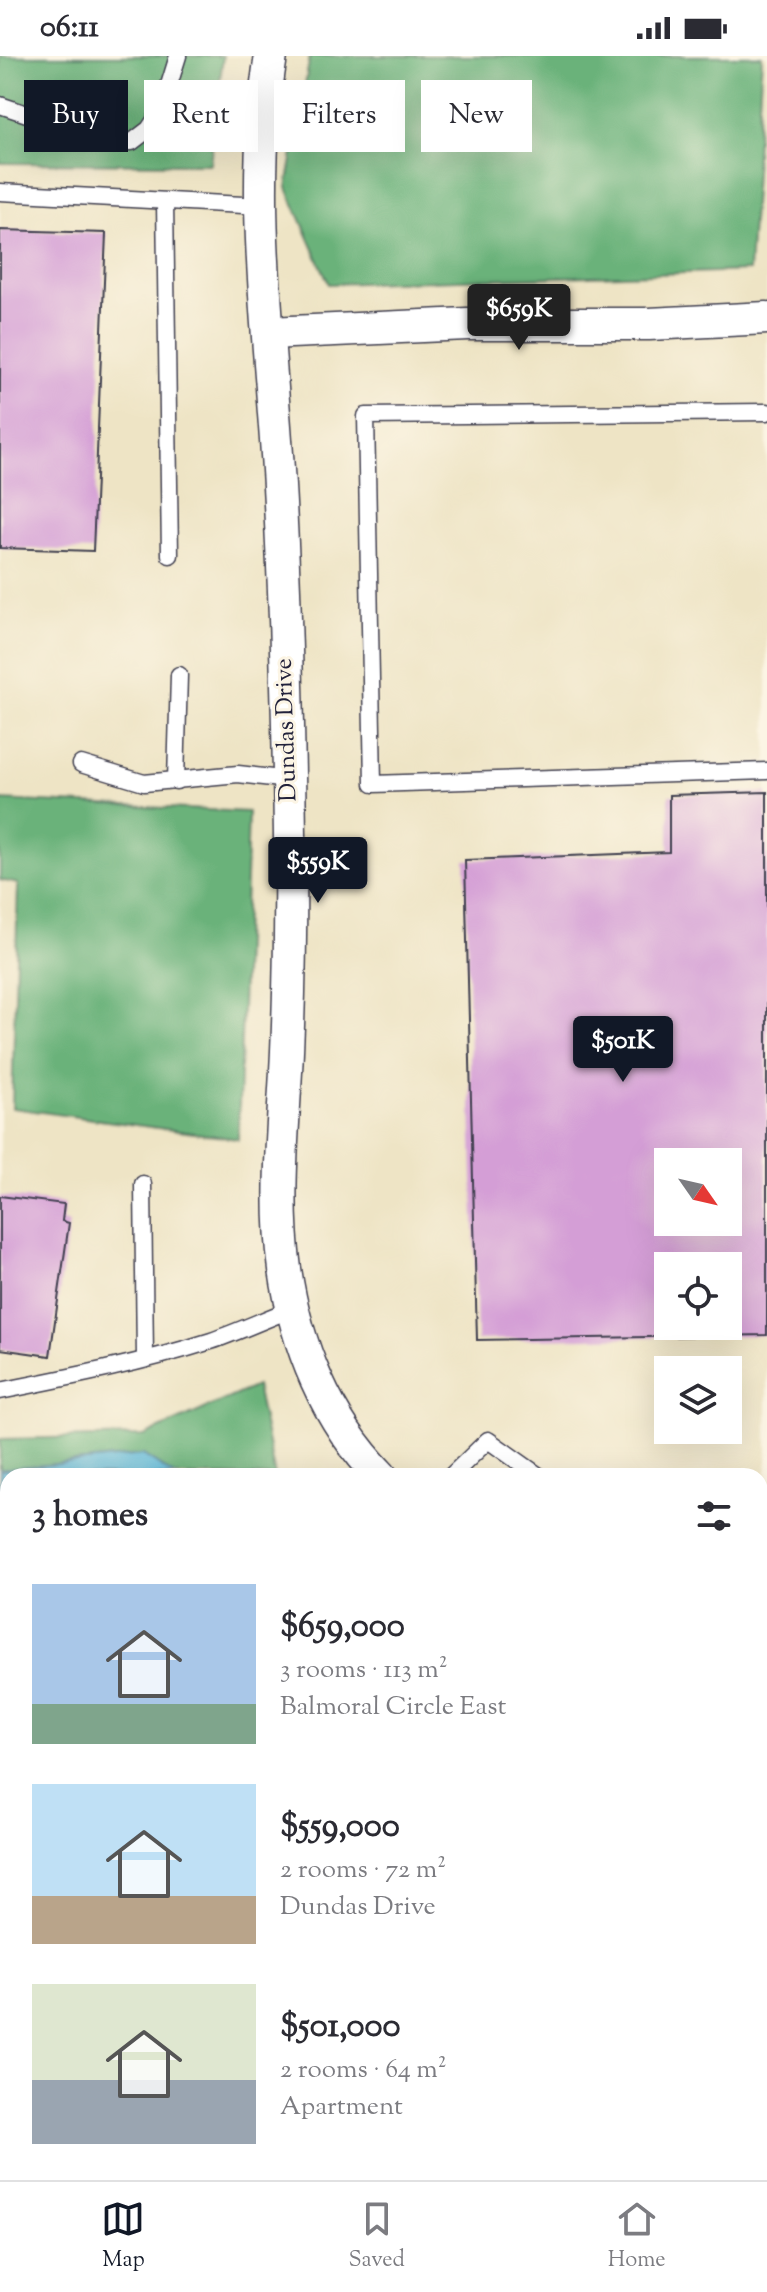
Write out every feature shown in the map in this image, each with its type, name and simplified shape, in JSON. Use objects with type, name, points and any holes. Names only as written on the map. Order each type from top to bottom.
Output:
[{"type":"street","name":"Dundas Drive","points":[[271,56],[260,171],[278,459],[289,780],[287,1046],[280,1215],[292,1309],[321,1394],[344,1430],[375,1468]]},
{"type":"street","points":[[269,333],[467,324],[649,324],[767,318]]},
{"type":"lane","points":[[0,105],[111,142],[132,142],[149,129],[161,111],[178,56]]},
{"type":"lane","points":[[0,192],[262,206]]},
{"type":"lane","points":[[165,202],[170,555]]},
{"type":"lane","points":[[767,412],[366,416],[373,784],[767,771]]},
{"type":"lane","points":[[176,781],[179,675]]},
{"type":"lane","points":[[81,764],[144,783],[238,774],[289,780]]},
{"type":"lane","points":[[143,1184],[145,1359]]},
{"type":"lane","points":[[0,1391],[102,1371],[145,1359],[212,1340],[292,1309]]},
{"type":"lane","points":[[459,1468],[488,1440],[528,1468]]},
{"type":"green space","points":[[0,56],[223,56],[220,80],[144,80],[144,152],[211,152],[210,164],[0,163]]},
{"type":"green space","points":[[310,56],[762,56],[749,271],[329,284],[287,188],[293,152],[405,152],[405,80],[306,80]]},
{"type":"green space","points":[[0,800],[248,812],[238,1139],[12,1108],[18,884],[0,880]]},
{"type":"green space","points":[[256,1386],[273,1468],[163,1468],[143,1455],[0,1468],[0,1439],[144,1436]]},
{"type":"water","points":[[143,1455],[163,1468],[19,1468]]},
{"type":"building","points":[[0,230],[106,233],[93,551],[0,548]]},
{"type":"building","points":[[767,792],[767,1335],[742,1335],[742,1252],[654,1252],[654,1337],[477,1340],[465,860],[669,852],[669,795]]},
{"type":"building","points":[[0,1196],[64,1204],[62,1221],[69,1223],[50,1356],[0,1349]]}]
